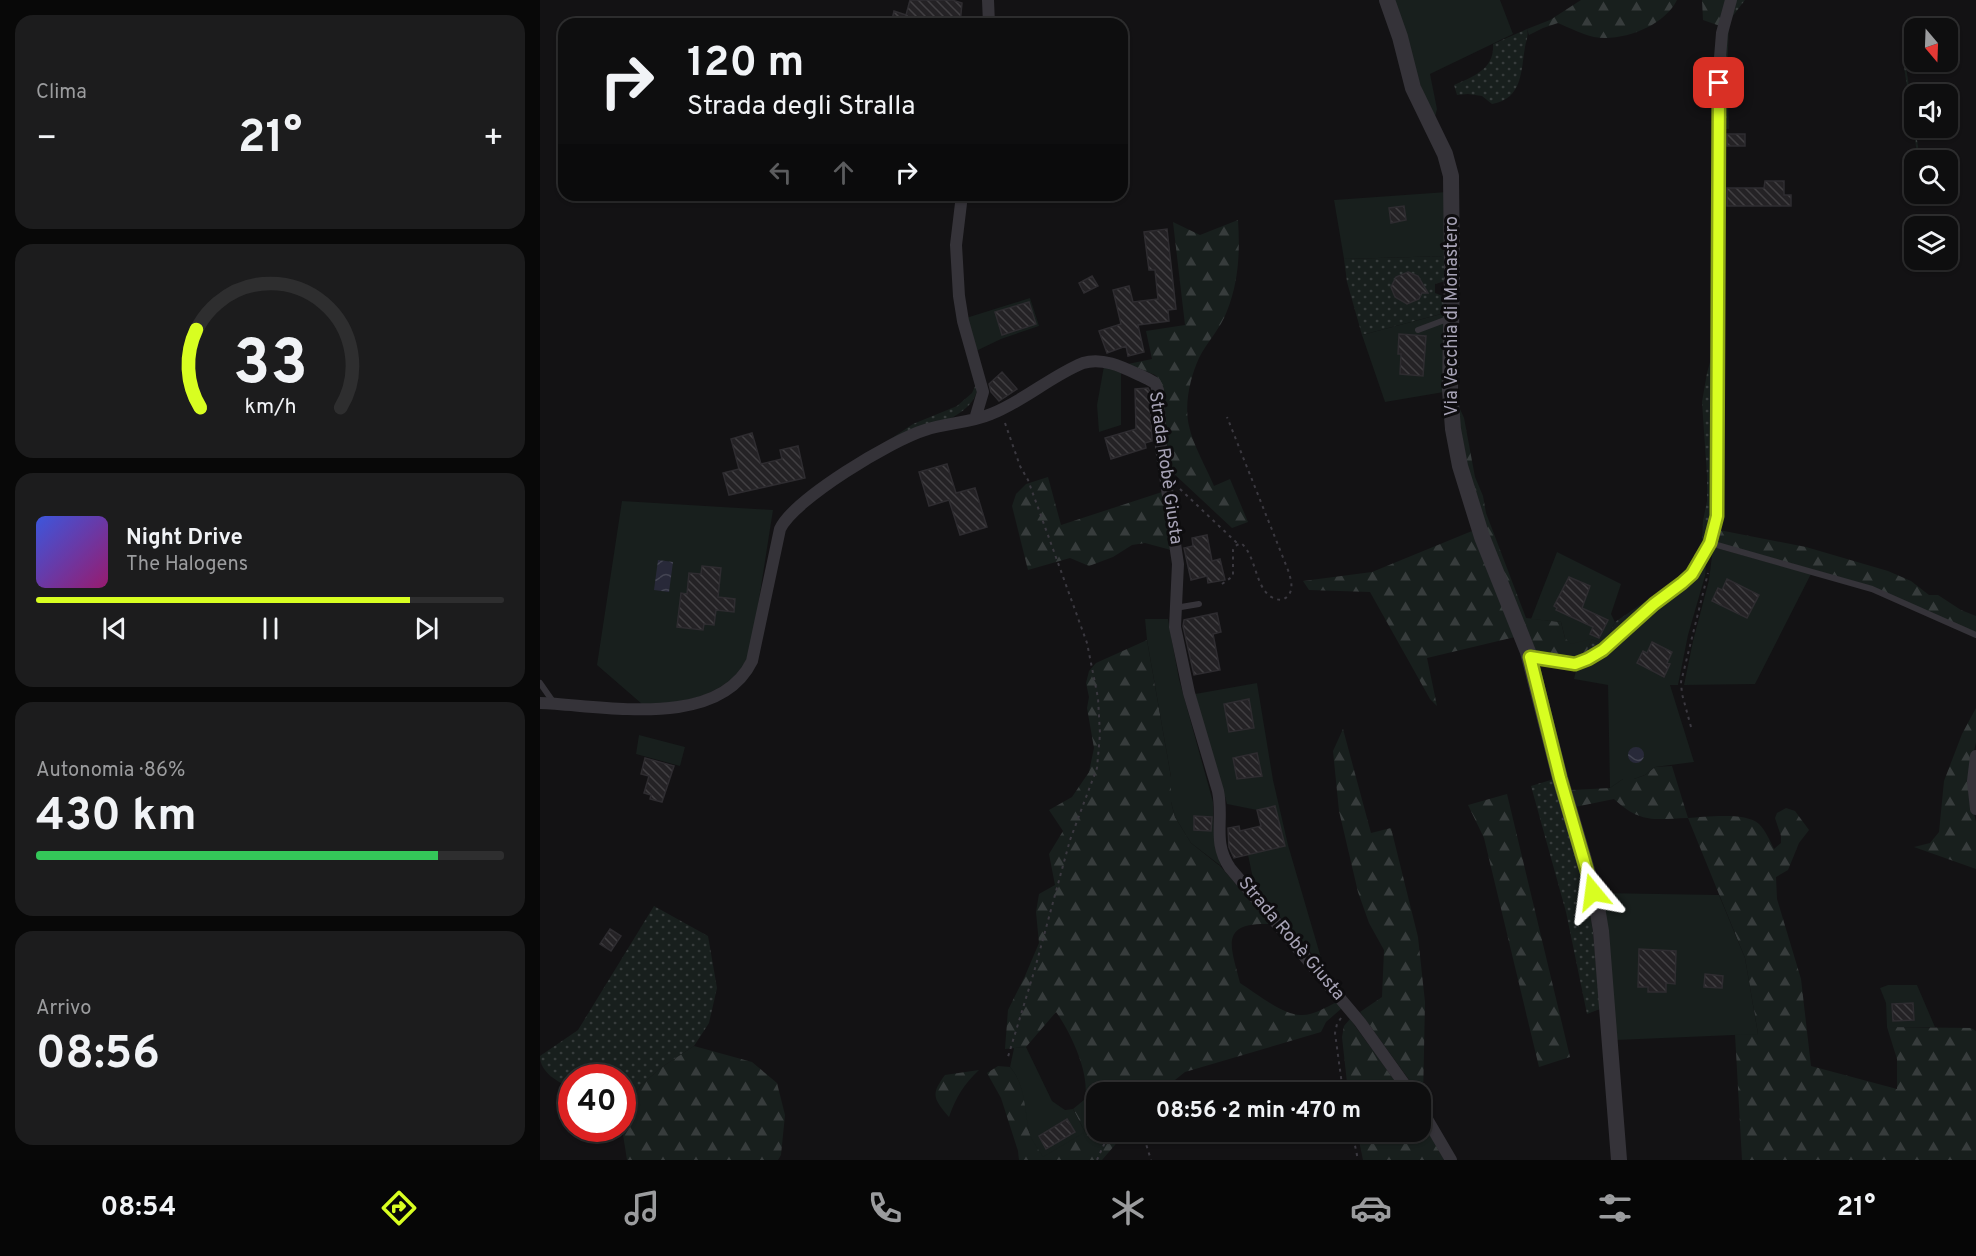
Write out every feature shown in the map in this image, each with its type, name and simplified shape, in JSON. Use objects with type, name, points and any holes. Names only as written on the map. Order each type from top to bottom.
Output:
[{"type":"street","points":[[988,0],[989,18]]},
{"type":"street","name":"Via Vecchia di Monastero","points":[[1387,0],[1400,37],[1415,94],[1445,154],[1450,171],[1452,190],[1450,409],[1460,466],[1478,526],[1530,657],[1599,916],[1619,1160]]},
{"type":"street","points":[[1530,657],[1575,664],[1596,655],[1690,576],[1710,543],[1717,516],[1719,62],[1722,33],[1731,0]]},
{"type":"street","points":[[961,201],[956,245],[959,296],[963,321],[983,392],[975,418]]},
{"type":"street","name":"Strada Robè Giusta","points":[[540,703],[665,710],[701,702],[722,692],[740,678],[752,661],[778,537],[787,517],[812,496],[891,444],[924,430],[990,415],[1089,361],[1102,361],[1125,369],[1152,381],[1157,386],[1161,448],[1177,555],[1175,627],[1187,684],[1220,801],[1219,836],[1223,856],[1230,868],[1350,1010],[1403,1082]]},
{"type":"street","points":[[1976,756],[1973,781],[1976,809]]},
{"type":"street","points":[[1431,1126],[1451,1160]]},
{"type":"lane","points":[[1418,330],[1451,318]]},
{"type":"lane","points":[[1710,543],[1872,589],[1976,635]]},
{"type":"lane","points":[[1175,608],[1199,604]]},
{"type":"lane","points":[[540,683],[555,703]]},
{"type":"path","points":[[1004,408],[1006,428],[1032,491],[1087,643],[1098,699],[1100,734],[1097,768],[1070,840],[1007,1060]]},
{"type":"path","points":[[1165,475],[1238,544],[1244,545],[1266,593],[1279,600],[1288,597],[1292,584],[1288,570],[1227,417]]},
{"type":"path","points":[[1691,726],[1681,686],[1691,635],[1707,577],[1710,543]]},
{"type":"path","points":[[1222,584],[1233,576],[1232,555],[1238,544]]},
{"type":"path","points":[[1342,1082],[1336,1028],[1339,1020],[1350,1010]]},
{"type":"path","points":[[1096,1160],[1105,1142]]},
{"type":"path","points":[[1145,1142],[1151,1160]]},
{"type":"path","points":[[1354,1142],[1358,1160]]},
{"type":"green space","points":[[1392,0],[1500,0],[1513,34],[1430,74],[1437,109],[1435,117],[1430,114]]},
{"type":"green space","points":[[1581,0],[1677,0],[1663,17],[1642,30],[1630,34],[1605,38],[1594,37],[1558,23],[1529,35],[1527,29],[1550,20]]},
{"type":"green space","points":[[1702,0],[1727,0],[1720,26],[1703,20]]},
{"type":"green space","points":[[1736,0],[1745,0],[1729,20]]},
{"type":"green space","points":[[1729,22],[1727,78],[1729,129],[1723,128],[1723,80],[1724,47]]},
{"type":"green space","points":[[1527,29],[1528,36],[1519,82],[1510,96],[1492,104],[1482,96],[1457,95],[1454,85],[1475,75],[1487,66],[1493,53],[1493,44]]},
{"type":"green space","points":[[1905,72],[1907,72],[1909,84],[1907,84]]},
{"type":"green space","points":[[1915,138],[1917,138],[1918,150],[1916,150]]},
{"type":"green space","points":[[1447,192],[1447,256],[1344,259],[1334,200]]},
{"type":"green space","points":[[1238,220],[1239,255],[1231,300],[1218,329],[1202,352],[1196,366],[1187,409],[1193,441],[1214,486],[1230,479],[1248,522],[1232,528],[1170,470],[1164,391],[1155,375],[1128,364],[1152,359],[1146,331],[1185,325],[1173,222],[1200,235]]},
{"type":"green space","points":[[1447,256],[1446,281],[1435,284],[1435,293],[1445,297],[1445,313],[1362,335],[1347,282],[1344,259]]},
{"type":"green space","points":[[1030,298],[1039,326],[1001,339],[976,351],[966,318]]},
{"type":"green space","points":[[1445,313],[1444,392],[1385,402],[1362,335]]},
{"type":"green space","points":[[1712,355],[1713,515],[1710,531],[1696,563],[1625,628],[1583,659],[1592,639],[1602,643],[1605,641],[1615,622],[1677,580],[1702,542],[1707,501],[1707,476],[1702,402]]},
{"type":"green space","points":[[1104,366],[1121,373],[1121,425],[1099,432],[1097,405]]},
{"type":"green space","points":[[978,380],[976,393],[959,413],[931,427],[889,440],[913,424],[957,406],[972,393]]},
{"type":"green space","points":[[1455,398],[1464,418],[1475,477],[1483,496],[1486,513],[1526,618],[1561,622],[1565,638],[1592,639],[1583,659],[1538,654],[1533,649],[1487,533],[1470,480]]},
{"type":"green space","points":[[1048,477],[1061,525],[1162,492],[1171,550],[1145,543],[1132,545],[1113,557],[1089,566],[1070,558],[1028,570],[1012,506],[1016,494],[1026,484]]},
{"type":"green space","points":[[622,501],[773,510],[750,651],[744,664],[735,675],[712,692],[670,703],[642,704],[597,665]]},
{"type":"green space","points":[[1719,530],[1806,547],[1888,571],[1911,581],[1929,595],[1938,595],[1961,610],[1976,616],[1976,633],[1871,586],[1715,542]]},
{"type":"green space","points":[[1472,531],[1515,637],[1427,658],[1437,706],[1430,699],[1370,592],[1309,590],[1303,581],[1372,572]]},
{"type":"green space","points":[[1713,547],[1811,574],[1755,684],[1684,685],[1709,580]]},
{"type":"green space","points":[[1557,552],[1621,584],[1611,614],[1615,622],[1602,643],[1591,639],[1571,644],[1565,638],[1561,622],[1531,619]]},
{"type":"green space","points":[[1707,556],[1705,576],[1688,635],[1678,685],[1670,685],[1694,762],[1655,767],[1645,775],[1634,779],[1623,779],[1610,788],[1608,685],[1574,679],[1577,666]]},
{"type":"green space","points":[[1145,619],[1168,619],[1179,679],[1213,802],[1214,840],[1221,866],[1191,843],[1175,817],[1171,802],[1171,777]]},
{"type":"green space","points":[[1147,640],[1171,777],[1171,802],[1175,817],[1191,843],[1221,867],[1271,924],[1254,924],[1243,927],[1232,939],[1240,983],[1279,1008],[1295,1014],[1311,1014],[1337,1002],[1342,1008],[1326,1022],[1321,1032],[1185,1072],[1173,1082],[1086,1082],[1086,1090],[1082,1067],[1073,1042],[1056,1012],[1026,1047],[1005,1049],[1008,1010],[1039,943],[1036,912],[1039,894],[1055,885],[1049,854],[1063,831],[1049,810],[1072,797],[1089,772],[1094,748],[1087,708],[1089,697],[1086,683],[1089,671],[1096,663]]},
{"type":"green space","points":[[1257,683],[1273,780],[1288,845],[1324,968],[1255,888],[1248,855],[1284,846],[1275,806],[1257,810],[1227,804],[1195,694]]},
{"type":"green space","points":[[1976,708],[1976,742],[1971,765],[1973,809],[1976,822],[1976,869],[1914,847],[1930,843],[1939,832],[1944,781],[1962,734]]},
{"type":"green space","points":[[1343,729],[1371,833],[1391,828],[1418,937],[1425,1002],[1423,1082],[1411,1082],[1360,1012],[1382,997],[1384,950],[1369,923],[1358,892],[1339,811],[1333,751]]},
{"type":"green space","points":[[639,735],[685,747],[680,766],[636,754]]},
{"type":"green space","points":[[1672,766],[1688,818],[1657,819],[1640,816],[1632,813],[1614,799],[1575,807],[1571,790],[1610,788],[1623,779],[1634,779],[1645,775],[1655,767]]},
{"type":"green space","points":[[1554,779],[1588,901],[1593,933],[1600,1009],[1587,1014],[1566,912],[1531,786]]},
{"type":"green space","points":[[1507,794],[1570,1057],[1539,1067],[1484,838],[1468,805]]},
{"type":"green space","points":[[1786,808],[1795,811],[1809,830],[1799,843],[1788,870],[1776,877],[1777,899],[1801,979],[1811,1066],[1897,1089],[1897,1059],[1887,1027],[1971,1028],[1976,1031],[1976,1160],[1742,1160],[1735,1034],[1758,1034],[1745,958],[1688,818],[1725,816],[1753,820],[1764,830],[1774,849],[1781,843],[1775,818],[1777,813]]},
{"type":"green space","points":[[1600,893],[1719,895],[1745,958],[1758,1034],[1616,1040]]},
{"type":"green space","points":[[654,906],[708,936],[717,988],[709,1023],[694,1046],[662,1067],[640,1086],[636,1093],[636,1064],[558,1064],[558,1082],[546,1072],[540,1056],[578,1030]]},
{"type":"green space","points":[[1888,985],[1917,985],[1935,1027],[1887,1027],[1886,1003],[1880,988]]},
{"type":"green space","points":[[1350,1019],[1396,1082],[1347,1082],[1342,1037],[1344,1026]]},
{"type":"green space","points":[[694,1046],[752,1062],[777,1083],[785,1115],[781,1155],[778,1160],[627,1160],[624,1142],[636,1142],[636,1093],[640,1086],[662,1067]]},
{"type":"green space","points":[[1026,1047],[1052,1101],[1065,1110],[1073,1109],[1085,1132],[1043,1157],[1030,1135],[1022,1090],[1010,1067],[1014,1048]]},
{"type":"green space","points":[[998,1066],[1010,1067],[1015,1073],[1022,1089],[1029,1133],[1085,1132],[1073,1109],[1084,1100],[1086,1090],[1086,1142],[1118,1142],[1102,1160],[1019,1160],[1001,1098],[987,1073]]},
{"type":"green space","points":[[979,1070],[961,1091],[949,1117],[937,1101],[936,1092],[940,1082],[945,1075]]},
{"type":"green space","points":[[1431,1136],[1444,1160],[1363,1160],[1359,1142],[1431,1142]]},
{"type":"water","points":[[658,560],[673,562],[669,592],[654,590]]},
{"type":"water","points":[[1636,747],[1644,755],[1636,763],[1628,755]]},
{"type":"building","points":[[910,0],[952,0],[962,3],[961,18],[892,18],[894,11],[906,15]]},
{"type":"building","points":[[1727,134],[1745,134],[1745,146],[1727,146]]},
{"type":"building","points":[[1765,181],[1784,181],[1784,195],[1791,195],[1791,206],[1727,206],[1727,188],[1764,188]]},
{"type":"building","points":[[1404,206],[1406,220],[1391,223],[1389,208]]},
{"type":"building","points":[[1167,229],[1176,309],[1168,310],[1169,321],[1138,325],[1144,352],[1128,356],[1126,346],[1107,353],[1099,331],[1121,324],[1113,290],[1129,286],[1133,302],[1158,299],[1155,270],[1149,270],[1144,232]]},
{"type":"building","points":[[1408,272],[1418,276],[1428,293],[1422,293],[1419,299],[1407,304],[1395,297],[1391,287],[1396,277]]},
{"type":"building","points":[[1092,276],[1098,286],[1084,293],[1079,283]]},
{"type":"building","points":[[1029,302],[1036,324],[1002,335],[995,312]]},
{"type":"building","points":[[1399,334],[1426,336],[1423,376],[1400,374]]},
{"type":"building","points":[[1002,372],[1017,389],[999,401],[991,392],[989,384]]},
{"type":"building","points":[[1148,388],[1152,441],[1145,443],[1146,448],[1111,459],[1105,438],[1136,429],[1135,389]]},
{"type":"building","points":[[752,433],[761,464],[782,459],[780,450],[798,446],[805,478],[729,495],[723,473],[739,469],[731,439]]},
{"type":"building","points":[[947,464],[956,493],[975,488],[987,527],[960,535],[949,500],[929,506],[919,472]]},
{"type":"building","points":[[1207,535],[1212,561],[1220,559],[1225,580],[1208,583],[1207,576],[1191,580],[1184,548],[1193,546],[1192,538]]},
{"type":"building","points":[[702,566],[721,568],[718,597],[735,599],[734,612],[716,610],[714,625],[704,624],[703,630],[677,627],[681,593],[687,594],[689,573],[701,574]]},
{"type":"building","points":[[1569,577],[1590,586],[1582,608],[1608,620],[1599,638],[1590,634],[1593,627],[1556,610],[1554,606]]},
{"type":"building","points":[[1727,579],[1759,595],[1747,618],[1712,601],[1718,588],[1722,590]]},
{"type":"building","points":[[1217,613],[1221,632],[1213,634],[1220,670],[1194,675],[1183,626],[1184,620]]},
{"type":"building","points":[[1652,642],[1672,652],[1664,677],[1637,663],[1643,651],[1647,653]]},
{"type":"building","points":[[1249,699],[1254,728],[1229,732],[1224,704]]},
{"type":"building","points":[[1257,753],[1262,776],[1237,779],[1233,758]]},
{"type":"building","points":[[645,758],[674,766],[662,802],[650,799],[651,795],[644,793],[649,776],[641,774]]},
{"type":"building","points":[[1275,806],[1285,846],[1234,858],[1229,847],[1228,828],[1239,826],[1240,831],[1261,826],[1257,810]]},
{"type":"building","points":[[1194,816],[1212,817],[1211,831],[1194,830]]},
{"type":"building","points":[[610,929],[621,936],[611,951],[600,944]]},
{"type":"building","points":[[1639,949],[1676,951],[1675,984],[1666,983],[1666,992],[1648,992],[1648,987],[1638,987]]},
{"type":"building","points":[[1705,974],[1723,976],[1722,988],[1704,987]]},
{"type":"building","points":[[1913,1003],[1914,1020],[1893,1021],[1892,1004]]},
{"type":"building","points":[[1067,1119],[1075,1132],[1046,1149],[1039,1136]]},
{"type":"route","points":[[1593,892],[1560,778],[1530,657],[1575,664],[1607,647],[1654,604],[1690,576],[1704,555],[1716,526],[1719,83]]}]
